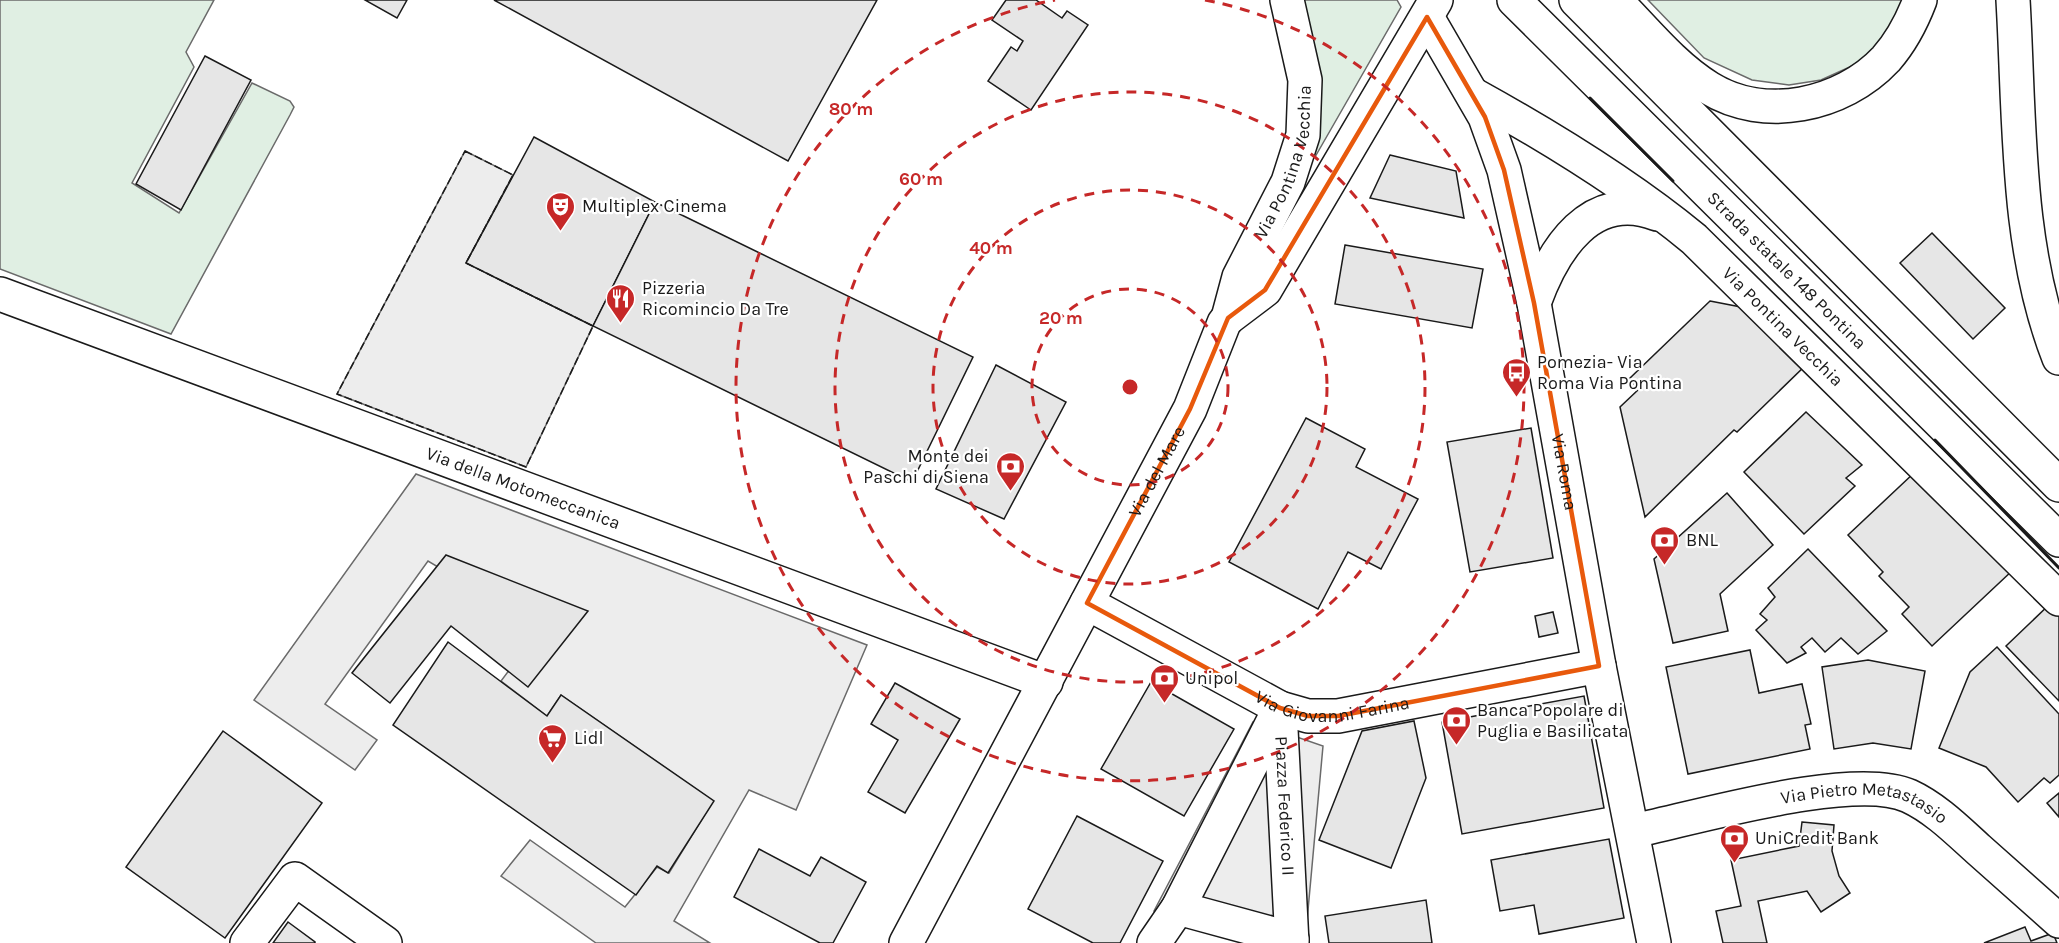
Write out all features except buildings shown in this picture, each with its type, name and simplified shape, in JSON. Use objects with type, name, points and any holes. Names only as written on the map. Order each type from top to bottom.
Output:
[{"type":"main road","name":"Via Pontina Vecchia","points":[[1228,318],[1239,277],[1288,182],[1303,135],[1305,80],[1287,0]]},
{"type":"main road","name":"Strada statale 148 Pontina","points":[[1514,0],[2059,540]]},
{"type":"main road","points":[[1576,0],[2059,485]]},
{"type":"main road","points":[[1615,0],[1689,72],[1710,89],[1744,102],[1779,106],[1825,98],[1869,75],[1893,50],[1920,0]]},
{"type":"main road","points":[[2013,0],[2027,231],[2036,287],[2046,324],[2059,358]]},
{"type":"main road","name":"Via del Mare","points":[[906,943],[1190,409],[1228,318],[1264,290],[1427,6]]},
{"type":"main road","name":"Via Roma","points":[[1427,6],[1492,133],[1504,170],[1533,303],[1599,666],[1654,943]]},
{"type":"main road","name":"Via Pontina Vecchia","points":[[1474,95],[1574,154],[1682,228],[2059,599]]},
{"type":"main road","points":[[1533,303],[1558,250],[1576,231],[1600,213],[1623,208],[1641,208],[1661,215],[1682,228]]},
{"type":"main road","name":"Via della Motomeccanica","points":[[0,294],[1046,682]]},
{"type":"main road","name":"Via Giovanni Farina","points":[[1087,603],[1280,708],[1298,714],[1329,717],[1599,666]]},
{"type":"main road","name":"Piazza Federico II","points":[[1280,708],[1292,941],[1178,908],[1280,708]]},
{"type":"main road","name":"Via Pietro Metastasio","points":[[1633,831],[1819,792],[1870,788],[1900,792],[1923,804],[1948,822],[2059,921]]},
{"type":"main road","points":[[247,943],[295,879],[385,943]]},
{"type":"main road","points":[[1154,943],[1178,908]]},
{"type":"highlighted area","points":[[1427,17],[1485,117],[1504,170],[1534,303],[1599,666],[1338,716],[1308,716],[1280,708],[1087,603],[1190,409],[1228,318],[1265,290]]},
{"type":"green space","points":[[0,0],[214,0],[186,52],[194,67],[132,183],[179,213],[252,83],[290,101],[294,107],[171,334],[0,269]]},
{"type":"green space","points":[[1303,0],[1397,0],[1401,7],[1315,157],[1311,156],[1318,116],[1318,78],[1316,58]]},
{"type":"green space","points":[[1648,0],[1910,0],[1875,50],[1852,66],[1821,80],[1789,85],[1752,80],[1704,58]]},
{"type":"shaded area","points":[[465,151],[513,175],[466,263],[593,326],[526,467],[337,394]]},
{"type":"shaded area","points":[[416,474],[867,645],[796,810],[749,790],[674,921],[710,943],[596,943],[501,876],[530,840],[625,907],[657,867],[669,873],[713,801],[561,695],[547,716],[501,681],[541,628],[428,561],[325,704],[377,740],[355,770],[254,700]]},
{"type":"shaded area","points":[[1253,722],[1323,746],[1305,943],[1264,943],[1154,911]]},
{"type":"fence","points":[[465,151],[513,175],[466,263],[593,326],[526,467],[337,394],[465,151]]},
{"type":"wall","points":[[1590,98],[1673,181]]},
{"type":"wall","points":[[1935,440],[2059,568]]},
{"type":"place","name":"Multiplex Cinema","points":[[561,232]]},
{"type":"place","name":"Pizzeria Ricomincio Da Tre","points":[[621,324]]},
{"type":"place","name":"Pomezia- Via Roma Via Pontina","points":[[1516,398]]},
{"type":"place","name":"Monte dei Paschi di Siena","points":[[1010,492]]},
{"type":"place","name":"BNL","points":[[1665,566]]},
{"type":"place","name":"Unipol","points":[[1164,704]]},
{"type":"place","name":"Banca Popolare di Puglia e Basilicata","points":[[1456,746]]},
{"type":"place","name":"Lidl","points":[[553,764]]},
{"type":"place","name":"UniCredit Bank","points":[[1734,864]]}]
